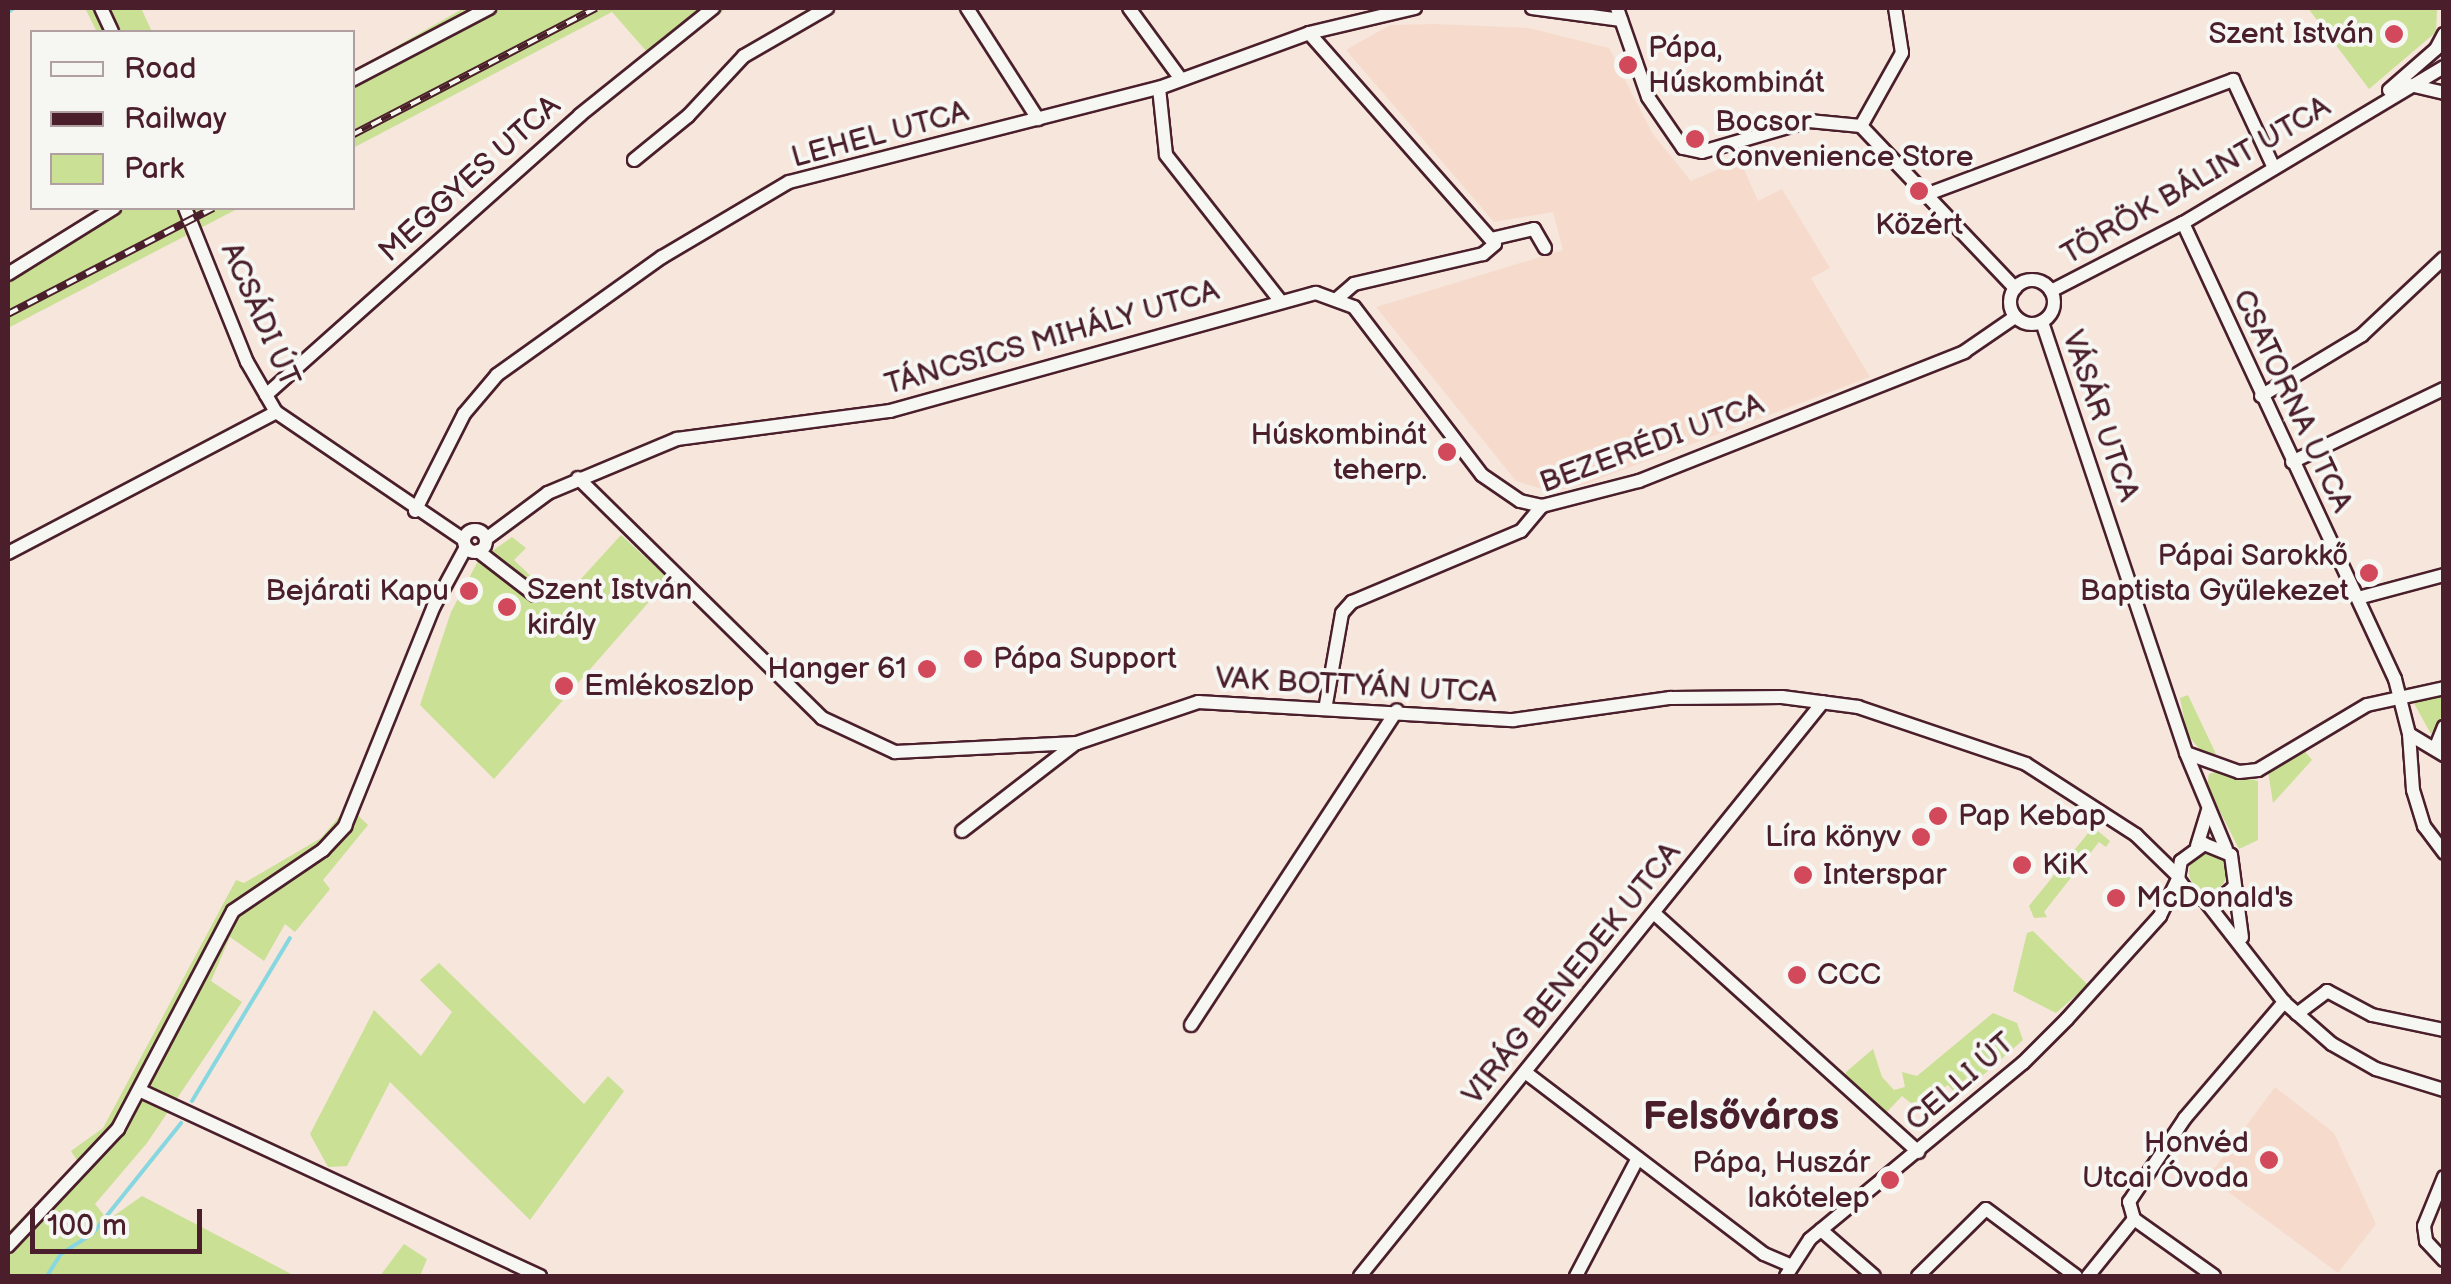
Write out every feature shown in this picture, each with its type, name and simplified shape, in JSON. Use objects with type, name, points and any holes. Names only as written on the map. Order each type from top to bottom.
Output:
[{"type":"street","points":[[355,78],[488,8]]},
{"type":"street","name":"MEGGYES UTCA","points":[[266,395],[594,102],[713,8]]},
{"type":"street","points":[[634,160],[688,116],[744,56],[828,8]]},
{"type":"street","points":[[967,8],[1038,119]]},
{"type":"street","points":[[1129,8],[1180,78]]},
{"type":"street","name":"LEHEL UTCA","points":[[415,511],[464,414],[497,375],[662,257],[789,182],[1160,88],[1309,33],[1415,8]]},
{"type":"street","points":[[1532,8],[1619,14],[1648,97],[1684,148],[1702,152],[1809,121],[1860,126],[2015,288]]},
{"type":"street","points":[[1860,126],[1902,53],[1896,8]]},
{"type":"street","points":[[1309,33],[1494,244],[1483,254],[1354,284],[1338,298],[1354,307],[1482,476],[1520,502],[1542,506]]},
{"type":"street","name":"TÖRÖK BÁLINT UTCA","points":[[2365,112],[2419,64],[2444,34]]},
{"type":"street","points":[[2419,64],[2444,65]]},
{"type":"street","name":"TÖRÖK BÁLINT UTCA","points":[[2051,291],[2183,223],[2444,65]]},
{"type":"street","points":[[1928,194],[2233,80],[2241,87],[2274,168]]},
{"type":"street","points":[[2408,85],[2444,94]]},
{"type":"street","points":[[1160,88],[1166,155],[1279,299]]},
{"type":"street","points":[[8,274],[111,210]]},
{"type":"street","name":"ACSÁDI ÚT","points":[[187,210],[276,412],[415,511],[474,543],[535,595]]},
{"type":"street","name":"CSATORNA UTCA","points":[[2183,223],[2358,598],[2399,695],[2409,734],[2413,790],[2424,826],[2444,853]]},
{"type":"street","points":[[1491,239],[1534,229],[1545,248]]},
{"type":"street","points":[[2261,396],[2362,335],[2442,264]]},
{"type":"street","points":[[2034,280],[2051,291],[2054,305],[2042,322],[2015,317],[2010,302],[2015,288],[2034,280]]},
{"type":"street","name":"TÁNCSICS MIHÁLY UTCA","points":[[474,543],[578,478],[677,439],[890,411],[1279,299],[1338,298]]},
{"type":"street","name":"BEZERÉDI UTCA","points":[[1326,704],[1342,613],[1352,602],[1521,531],[1542,506],[1639,481],[1946,359],[1995,337],[2015,317]]},
{"type":"street","name":"VÁSÁR UTCA","points":[[2042,322],[2186,753],[2226,849]]},
{"type":"street","points":[[2292,462],[2444,388]]},
{"type":"street","points":[[8,554],[276,412]]},
{"type":"street","name":"VAK BOTTYÁN UTCA","points":[[578,478],[822,718],[894,752],[1077,743],[1198,702],[1326,704],[1513,720],[1670,698],[1823,702],[1858,707],[2026,764],[2148,845],[2178,878]]},
{"type":"street","points":[[8,1246],[98,1156],[140,1090],[234,910],[333,842],[360,804],[434,606],[457,564],[474,543]]},
{"type":"street","points":[[2358,598],[2444,575]]},
{"type":"street","points":[[2186,753],[2238,772],[2258,770],[2367,706],[2399,695],[2444,688]]},
{"type":"street","name":"VIRÁG BENEDEK UTCA","points":[[1360,1276],[1823,702]]},
{"type":"street","points":[[1191,1025],[1397,710]]},
{"type":"street","points":[[2409,734],[2439,752],[2444,727]]},
{"type":"street","points":[[962,832],[1077,743]]},
{"type":"street","points":[[2208,810],[2178,878],[2244,944],[2284,1002],[2297,1014],[2376,1069],[2444,1090]]},
{"type":"street","name":"VAK BOTTYÁN UTCA","points":[[2148,845],[2193,848]]},
{"type":"street","points":[[2193,848],[2226,849],[2237,870],[2234,886],[2244,944]]},
{"type":"street","name":"CELLI ÚT","points":[[1788,1271],[1822,1230],[2023,1063],[2160,916],[2178,878]]},
{"type":"street","points":[[2203,902],[2234,886]]},
{"type":"street","name":"CELLI ÚT","points":[[2160,916],[2203,902]]},
{"type":"street","points":[[1655,914],[1918,1152]]},
{"type":"street","points":[[2297,1014],[2327,991],[2372,1014],[2444,1030]]},
{"type":"street","points":[[2214,1276],[2134,1219],[2129,1202],[2134,1188],[2284,1002]]},
{"type":"street","points":[[1525,1072],[1788,1271]]},
{"type":"street","points":[[140,1090],[540,1276]]},
{"type":"street","points":[[1576,1276],[1638,1158]]},
{"type":"street","points":[[2444,1177],[2424,1226],[2426,1241],[2444,1260]]},
{"type":"street","points":[[1918,1276],[1986,1209],[2076,1276]]},
{"type":"street","points":[[2088,1276],[2134,1219]]},
{"type":"street","points":[[1822,1230],[1874,1276]]},
{"type":"shaded area","points":[[1390,25],[1529,28],[1609,48],[1652,133],[1691,181],[1740,160],[1758,201],[1782,189],[1830,268],[1811,278],[1870,377],[1585,484],[1552,492],[1516,481],[1376,307],[1563,250],[1553,212],[1494,222],[1346,50]]},
{"type":"shaded area","points":[[2275,1087],[2334,1133],[2376,1224],[2338,1273],[2208,1177]]},
{"type":"green space","points":[[85,8],[141,8],[151,30],[96,30]]},
{"type":"green space","points":[[464,8],[727,8],[655,61],[612,12],[355,147],[355,70]]},
{"type":"green space","points":[[2308,8],[2437,8],[2436,32],[2369,89]]},
{"type":"green space","points":[[106,210],[235,210],[8,328],[8,268]]},
{"type":"green space","points":[[621,535],[669,579],[494,779],[420,705],[451,612],[478,561],[512,537],[526,548],[514,560],[559,603]]},
{"type":"green space","points":[[2443,692],[2443,714],[2431,734],[2411,698]]},
{"type":"green space","points":[[2188,695],[2216,754],[2201,751],[2187,734],[2180,698]]},
{"type":"green space","points":[[2303,749],[2312,760],[2273,803],[2268,771]]},
{"type":"green space","points":[[2219,771],[2258,781],[2258,840],[2239,849],[2207,786],[2209,774]]},
{"type":"green space","points":[[348,806],[368,825],[323,880],[330,889],[295,932],[285,924],[264,961],[230,937],[211,981],[242,1002],[147,1143],[95,1204],[108,1220],[142,1196],[295,1276],[8,1276],[8,1232],[78,1162],[71,1151],[103,1128],[236,880],[244,883],[321,838]]},
{"type":"green space","points":[[2093,827],[2110,841],[2106,847],[2099,842],[2044,912],[2047,917],[2034,918],[2029,906]]},
{"type":"green space","points":[[2208,853],[2221,859],[2227,872],[2221,885],[2208,891],[2195,885],[2189,872],[2195,859]]},
{"type":"green space","points":[[2033,931],[2088,985],[2056,1013],[2013,991],[2027,933]]},
{"type":"green space","points":[[439,963],[584,1104],[608,1076],[624,1091],[530,1220],[390,1082],[347,1166],[328,1167],[310,1134],[374,1010],[421,1056],[452,1012],[420,980]]},
{"type":"green space","points":[[1993,1013],[2017,1023],[2023,1040],[1958,1097],[1948,1085],[1916,1107],[1902,1096],[1886,1113],[1846,1079],[1846,1072],[1873,1049],[1882,1077],[1894,1090],[1905,1087],[1902,1072],[1917,1076]]},
{"type":"green space","points":[[404,1244],[427,1259],[420,1276],[380,1276]]},
{"type":"waterway","points":[[8,12],[14,8]]},
{"type":"waterway","points":[[192,1101],[290,938]]},
{"type":"waterway","points":[[47,1276],[61,1254],[93,1233],[181,1123]]},
{"type":"railway","points":[[355,133],[596,8]]},
{"type":"railway","points":[[8,314],[209,210]]},
{"type":"place","name":"Szent István","points":[[2394,34]]},
{"type":"place","name":"Pápa, Húskombinát","points":[[1628,65]]},
{"type":"place","name":"Bocsor Convenience Store","points":[[1695,139]]},
{"type":"place","name":"Közért","points":[[1919,191]]},
{"type":"place","name":"Húskombinát teherp.","points":[[1447,452]]},
{"type":"place","name":"Pápai Sarokkő Baptista Gyülekezet","points":[[2369,573]]},
{"type":"place","name":"Bejárati Kapu","points":[[469,591]]},
{"type":"place","name":"Szent István király","points":[[507,607]]},
{"type":"place","name":"Pápa Support","points":[[973,659]]},
{"type":"place","name":"Hanger 61","points":[[927,669]]},
{"type":"place","name":"Emlékoszlop","points":[[564,686]]},
{"type":"place","name":"Pap Kebap","points":[[1938,816]]},
{"type":"place","name":"Líra könyv","points":[[1921,837]]},
{"type":"place","name":"KiK","points":[[2022,865]]},
{"type":"place","name":"Interspar","points":[[1803,875]]},
{"type":"place","name":"McDonald's","points":[[2116,898]]},
{"type":"place","name":"CCC","points":[[1797,975]]},
{"type":"place","name":"Honvéd Utcai Óvoda","points":[[2269,1160]]},
{"type":"place","name":"Pápa, Huszár lakótelep","points":[[1890,1180]]},
{"type":"district","name":"Felsőváros","points":[[1741,1117]]}]
